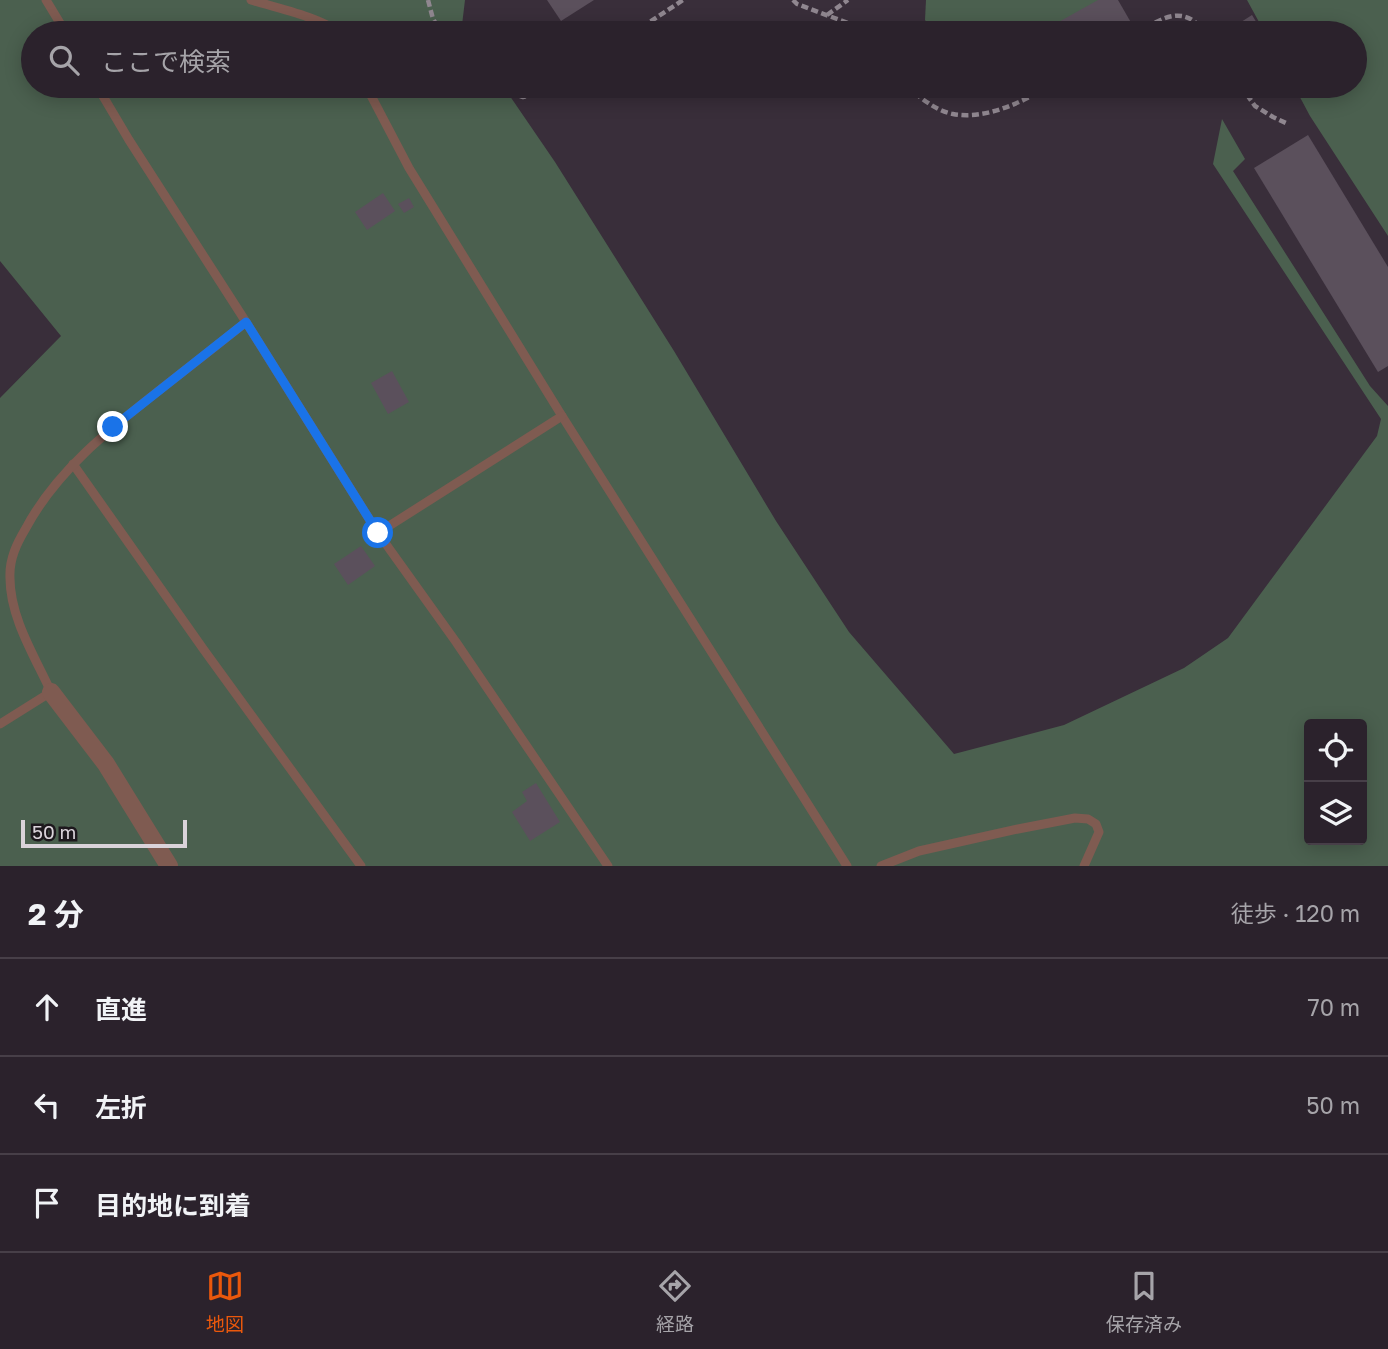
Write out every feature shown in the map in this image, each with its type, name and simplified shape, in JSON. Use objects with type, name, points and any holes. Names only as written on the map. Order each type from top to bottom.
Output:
[{"type":"street","points":[[51,692],[106,764],[169,866]]},
{"type":"lane","points":[[46,0],[59,21]]},
{"type":"lane","points":[[251,0],[318,21]]},
{"type":"lane","points":[[104,98],[378,533],[518,732],[608,866]]},
{"type":"lane","points":[[372,98],[409,168],[562,416],[847,866]]},
{"type":"lane","points":[[0,724],[51,692],[21,626],[12,600],[9,576],[15,548],[37,506],[73,464],[113,427],[246,322]]},
{"type":"lane","points":[[378,533],[562,416]]},
{"type":"lane","points":[[73,464],[361,866]]},
{"type":"lane","points":[[881,866],[919,851],[1074,818],[1088,819],[1096,824],[1099,832],[1084,866]]},
{"type":"path","points":[[428,0],[434,21]]},
{"type":"path","points":[[651,21],[683,0]]},
{"type":"path","points":[[793,0],[797,4],[843,21]]},
{"type":"path","points":[[827,15],[848,0]]},
{"type":"path","points":[[1158,21],[1179,15],[1193,21]]},
{"type":"path","points":[[920,98],[952,114],[981,115],[1027,98]]},
{"type":"path","points":[[1249,98],[1255,106],[1286,123]]},
{"type":"green space","points":[[0,0],[465,0],[462,21],[21,21],[21,98],[511,98],[555,162],[674,351],[776,521],[849,632],[954,754],[1064,725],[1184,668],[1228,638],[1377,436],[1381,419],[1213,164],[1222,119],[1245,159],[1233,171],[1370,386],[1388,406],[1388,866],[0,866],[0,398],[61,336],[0,261]]},
{"type":"green space","points":[[926,0],[1111,0],[1074,21],[925,20]]},
{"type":"green space","points":[[1247,0],[1388,0],[1388,236],[1300,98],[1367,98],[1367,21],[1258,21]]},
{"type":"building","points":[[547,0],[594,0],[561,21]]},
{"type":"building","points":[[1098,0],[1118,0],[1130,21],[1060,21]]},
{"type":"building","points":[[1252,15],[1256,21],[1243,21]]},
{"type":"building","points":[[1308,135],[1388,267],[1388,366],[1378,372],[1254,168]]},
{"type":"building","points":[[383,193],[395,211],[367,230],[355,212]]},
{"type":"building","points":[[409,198],[414,207],[404,213],[398,204]]},
{"type":"building","points":[[392,371],[409,402],[388,414],[371,383]]},
{"type":"building","points":[[361,546],[375,566],[348,585],[334,564]]},
{"type":"building","points":[[536,783],[560,822],[530,841],[512,812],[527,801],[522,792]]},
{"type":"route","points":[[113,427],[246,322],[378,533]]}]
